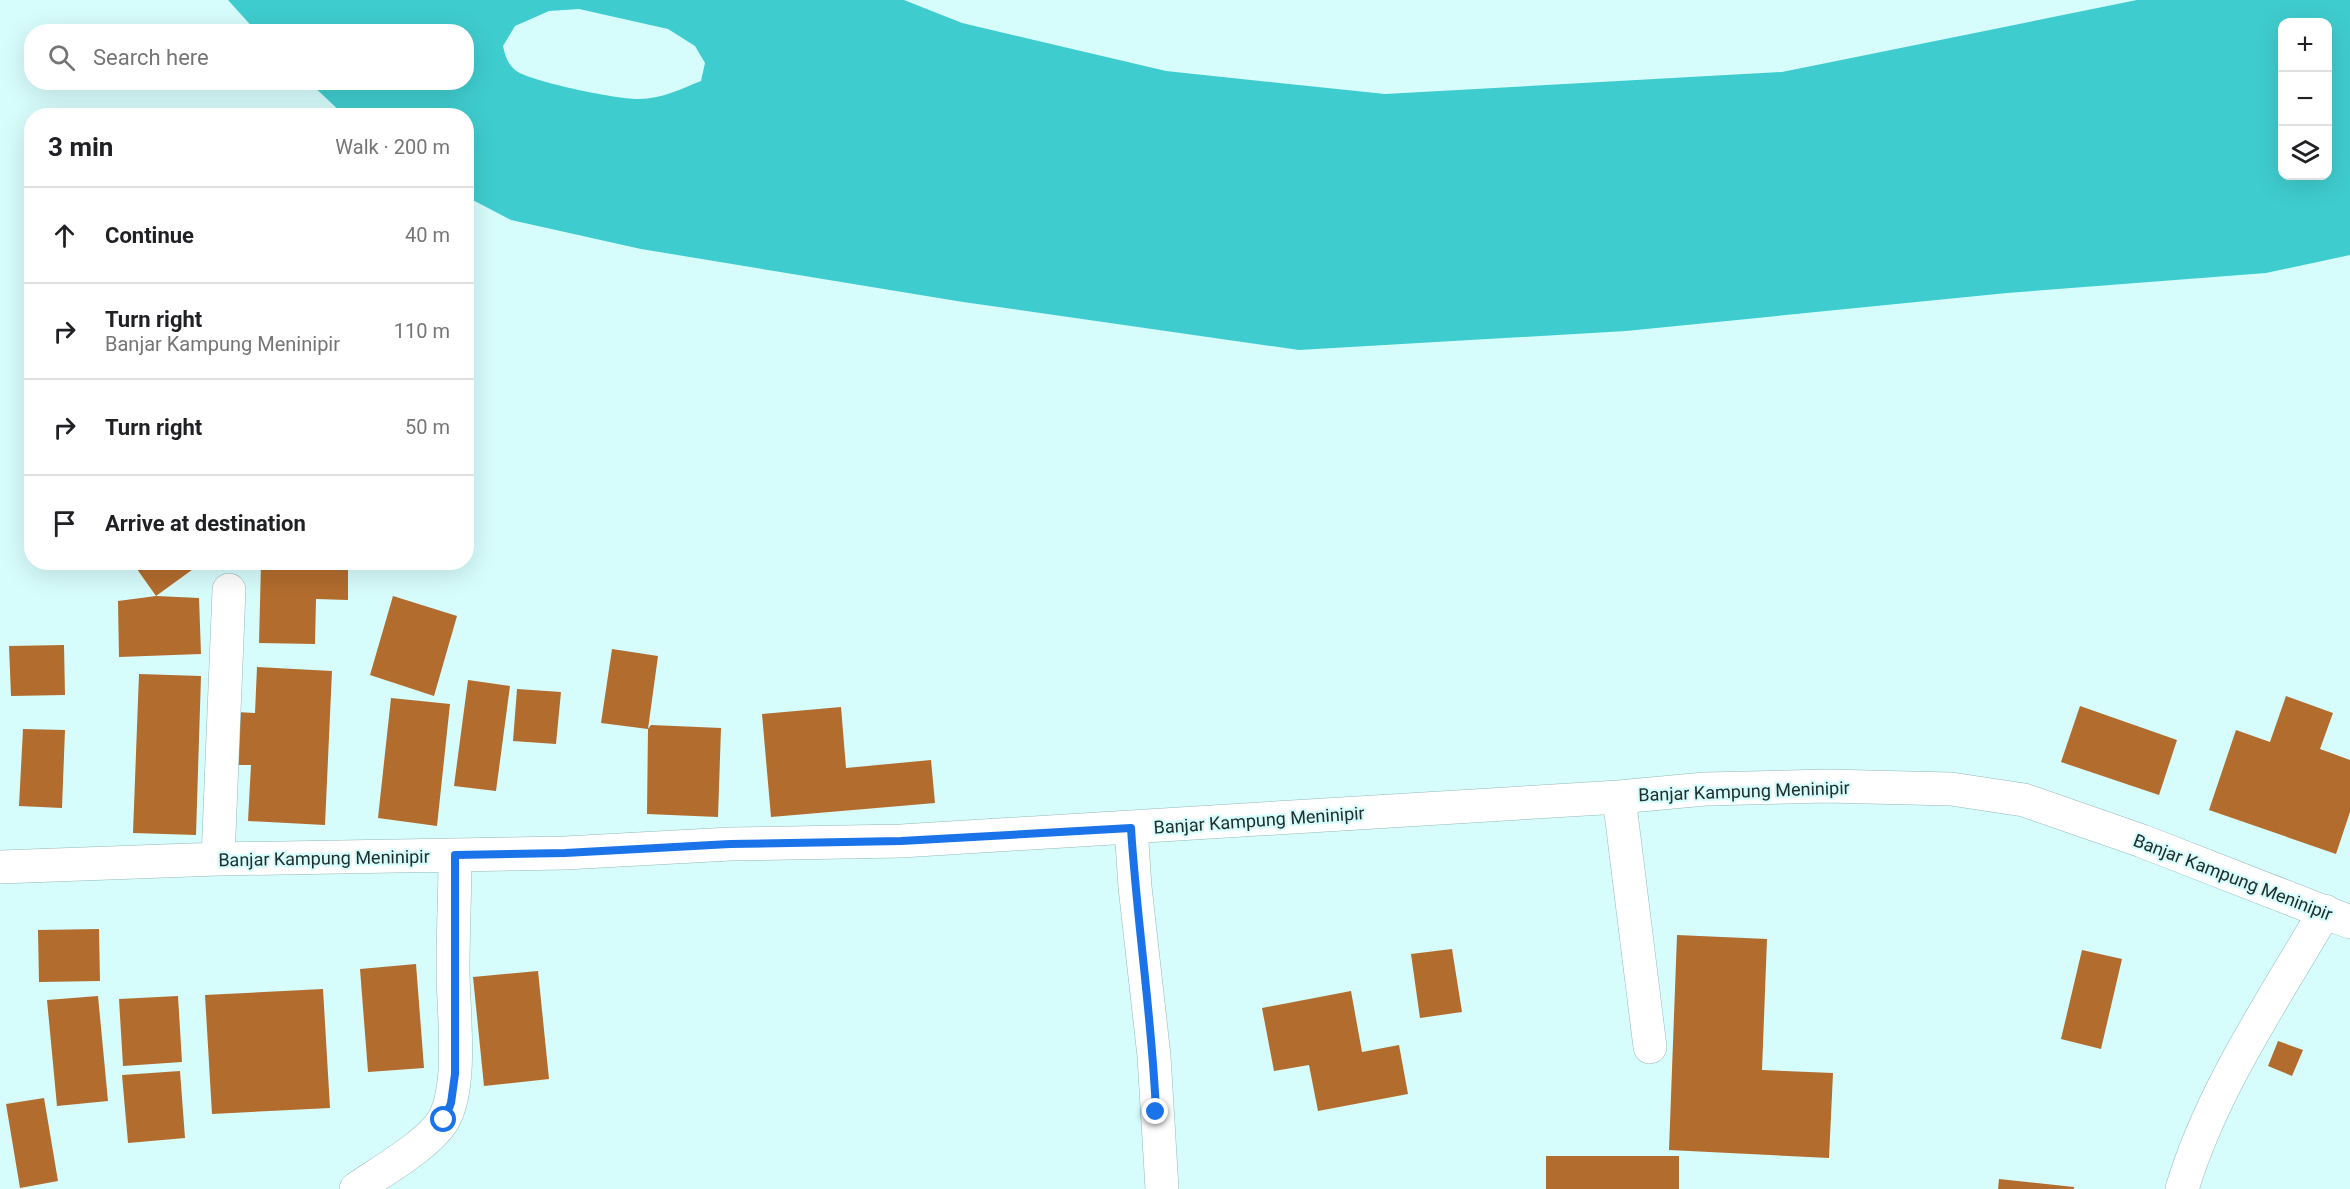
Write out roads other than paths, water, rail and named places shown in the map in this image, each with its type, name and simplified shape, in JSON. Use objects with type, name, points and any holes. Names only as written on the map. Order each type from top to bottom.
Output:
[{"type":"street","points":[[218,859],[229,590]]},
{"type":"street","name":"Banjar Kampung Meninipir","points":[[0,867],[218,859],[565,853],[730,844],[901,841],[1619,797],[1705,789],[1827,786],[1951,789],[2024,800],[2142,841],[2338,917]]},
{"type":"street","points":[[1619,797],[1650,1047]]},
{"type":"street","points":[[1131,828],[1143,972],[1154,1056],[1162,1189]]},
{"type":"street","points":[[356,1189],[425,1141],[444,1120],[451,1103],[455,1074],[455,855]]},
{"type":"street","points":[[2182,1189],[2209,1114],[2243,1051],[2338,917]]},
{"type":"water","points":[[228,0],[904,0],[962,23],[1166,71],[1385,94],[1782,72],[2137,0],[2350,0],[2350,255],[2266,273],[2007,293],[1626,331],[1299,350],[963,302],[641,249],[511,220],[474,201],[474,108],[337,108],[317,90],[474,90],[474,24],[250,24]],"holes":[[[579,9],[668,29],[695,46],[705,63],[701,81],[647,99],[595,93],[523,74],[512,67],[503,46],[515,26],[549,11]]]}]
